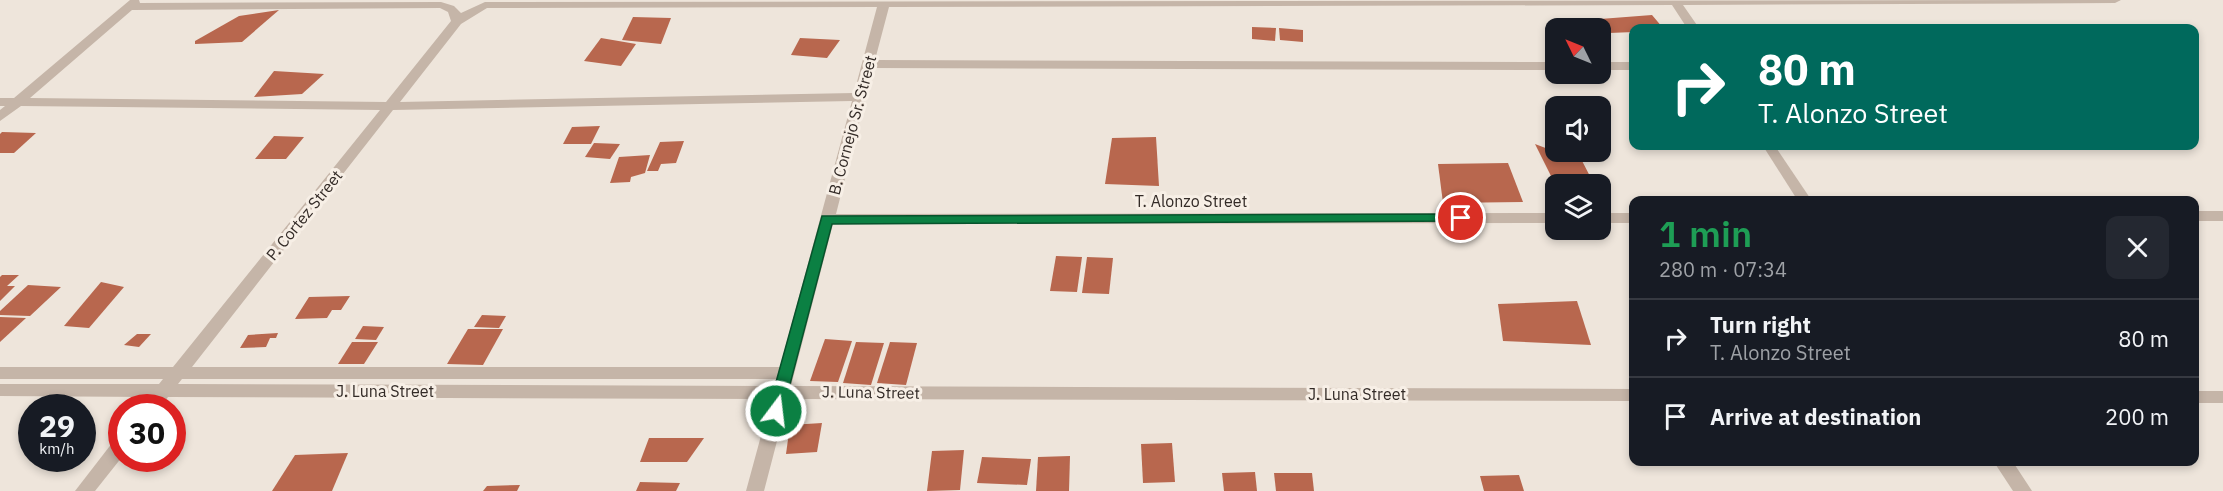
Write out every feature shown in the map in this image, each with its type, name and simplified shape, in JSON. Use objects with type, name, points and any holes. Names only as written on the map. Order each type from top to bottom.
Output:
[{"type":"street","points":[[0,117],[133,4],[441,5],[456,12],[457,21],[485,5],[506,4],[2115,0]]},
{"type":"street","points":[[1675,1],[1690,24]]},
{"type":"street","name":"B. Cornejo Sr. Street","points":[[755,491],[884,4]]},
{"type":"street","name":"P. Cortez Street","points":[[161,394],[457,21]]},
{"type":"street","points":[[868,64],[1545,66]]},
{"type":"street","points":[[1611,66],[1629,66]]},
{"type":"street","points":[[0,102],[391,106],[859,97]]},
{"type":"street","points":[[1772,150],[1802,196]]},
{"type":"street","points":[[2199,216],[2223,216]]},
{"type":"street","name":"T. Alonzo Street","points":[[827,219],[1545,218]]},
{"type":"street","points":[[1611,218],[1629,218]]},
{"type":"street","name":"J. Luna Street","points":[[0,377],[178,373],[786,373]]},
{"type":"street","points":[[481,391],[492,373]]},
{"type":"street","name":"J. Luna Street","points":[[0,377],[164,390],[1629,395]]},
{"type":"street","points":[[2199,397],[2223,397]]},
{"type":"street","points":[[84,491],[108,461]]},
{"type":"street","points":[[2006,466],[2023,491]]},
{"type":"building","points":[[279,10],[242,42],[195,44],[195,41],[239,16]]},
{"type":"building","points":[[1652,15],[1660,24],[1629,24],[1629,32],[1611,33],[1611,18]]},
{"type":"building","points":[[633,17],[671,18],[661,44],[622,40]]},
{"type":"building","points":[[1252,27],[1276,28],[1275,41],[1252,39]]},
{"type":"building","points":[[1279,28],[1303,30],[1303,42],[1280,40]]},
{"type":"building","points":[[601,38],[636,44],[621,66],[584,61]]},
{"type":"building","points":[[800,38],[840,40],[827,58],[791,55]]},
{"type":"building","points":[[274,71],[324,74],[302,94],[254,97]]},
{"type":"building","points":[[600,126],[591,144],[563,144],[572,127]]},
{"type":"building","points":[[2,132],[36,133],[14,153],[0,153],[0,134]]},
{"type":"building","points":[[274,136],[304,137],[286,159],[255,159]]},
{"type":"building","points":[[1156,137],[1159,186],[1105,184],[1112,138]]},
{"type":"building","points":[[684,141],[676,163],[661,164],[658,171],[647,171],[660,142]]},
{"type":"building","points":[[594,143],[620,144],[610,159],[585,157]]},
{"type":"building","points":[[1535,144],[1545,148],[1545,162],[1583,162],[1589,174],[1550,174]]},
{"type":"building","points":[[650,155],[645,173],[631,177],[630,182],[610,183],[619,157]]},
{"type":"building","points":[[1508,163],[1523,202],[1443,203],[1438,164]]},
{"type":"building","points":[[1056,256],[1082,257],[1077,292],[1050,291]]},
{"type":"building","points":[[1087,257],[1113,258],[1109,294],[1082,293]]},
{"type":"building","points":[[19,275],[7,286],[15,286],[0,301],[0,277]]},
{"type":"building","points":[[101,282],[124,287],[89,328],[64,326]]},
{"type":"building","points":[[28,285],[61,287],[30,316],[0,315],[0,311]]},
{"type":"building","points":[[350,296],[341,310],[332,310],[327,318],[295,319],[309,297]]},
{"type":"building","points":[[1577,301],[1591,345],[1503,341],[1498,304]]},
{"type":"building","points":[[482,315],[506,316],[499,328],[474,327]]},
{"type":"building","points":[[0,317],[26,318],[0,342]]},
{"type":"building","points":[[363,326],[384,327],[376,340],[355,339]]},
{"type":"building","points":[[468,329],[503,329],[483,365],[447,364]]},
{"type":"building","points":[[278,333],[276,338],[270,338],[266,347],[240,348],[248,335]]},
{"type":"building","points":[[137,334],[151,334],[139,347],[124,345]]},
{"type":"building","points":[[825,339],[852,341],[838,382],[810,381]]},
{"type":"building","points":[[352,342],[378,342],[364,364],[338,364]]},
{"type":"building","points":[[856,342],[884,343],[871,385],[843,383]]},
{"type":"building","points":[[890,342],[917,343],[906,385],[877,383]]},
{"type":"building","points":[[822,423],[817,452],[786,454],[790,425]]},
{"type":"building","points":[[649,438],[704,438],[687,462],[640,462]]},
{"type":"building","points":[[1172,443],[1175,482],[1143,483],[1141,444]]},
{"type":"building","points":[[964,450],[960,490],[927,491],[932,451]]},
{"type":"building","points":[[348,453],[332,491],[272,491],[295,455]]},
{"type":"building","points":[[1070,456],[1069,491],[1036,491],[1038,457]]},
{"type":"building","points":[[982,457],[1031,459],[1027,485],[977,483]]},
{"type":"building","points":[[1255,472],[1257,491],[1224,491],[1222,473]]},
{"type":"building","points":[[1274,473],[1312,473],[1314,491],[1276,491]]},
{"type":"building","points":[[1519,475],[1524,491],[1484,491],[1480,476]]},
{"type":"building","points":[[640,482],[680,483],[676,491],[636,491]]},
{"type":"building","points":[[520,485],[517,491],[483,491],[487,486]]},
{"type":"route","points":[[776,411],[827,219],[1461,218]]}]
